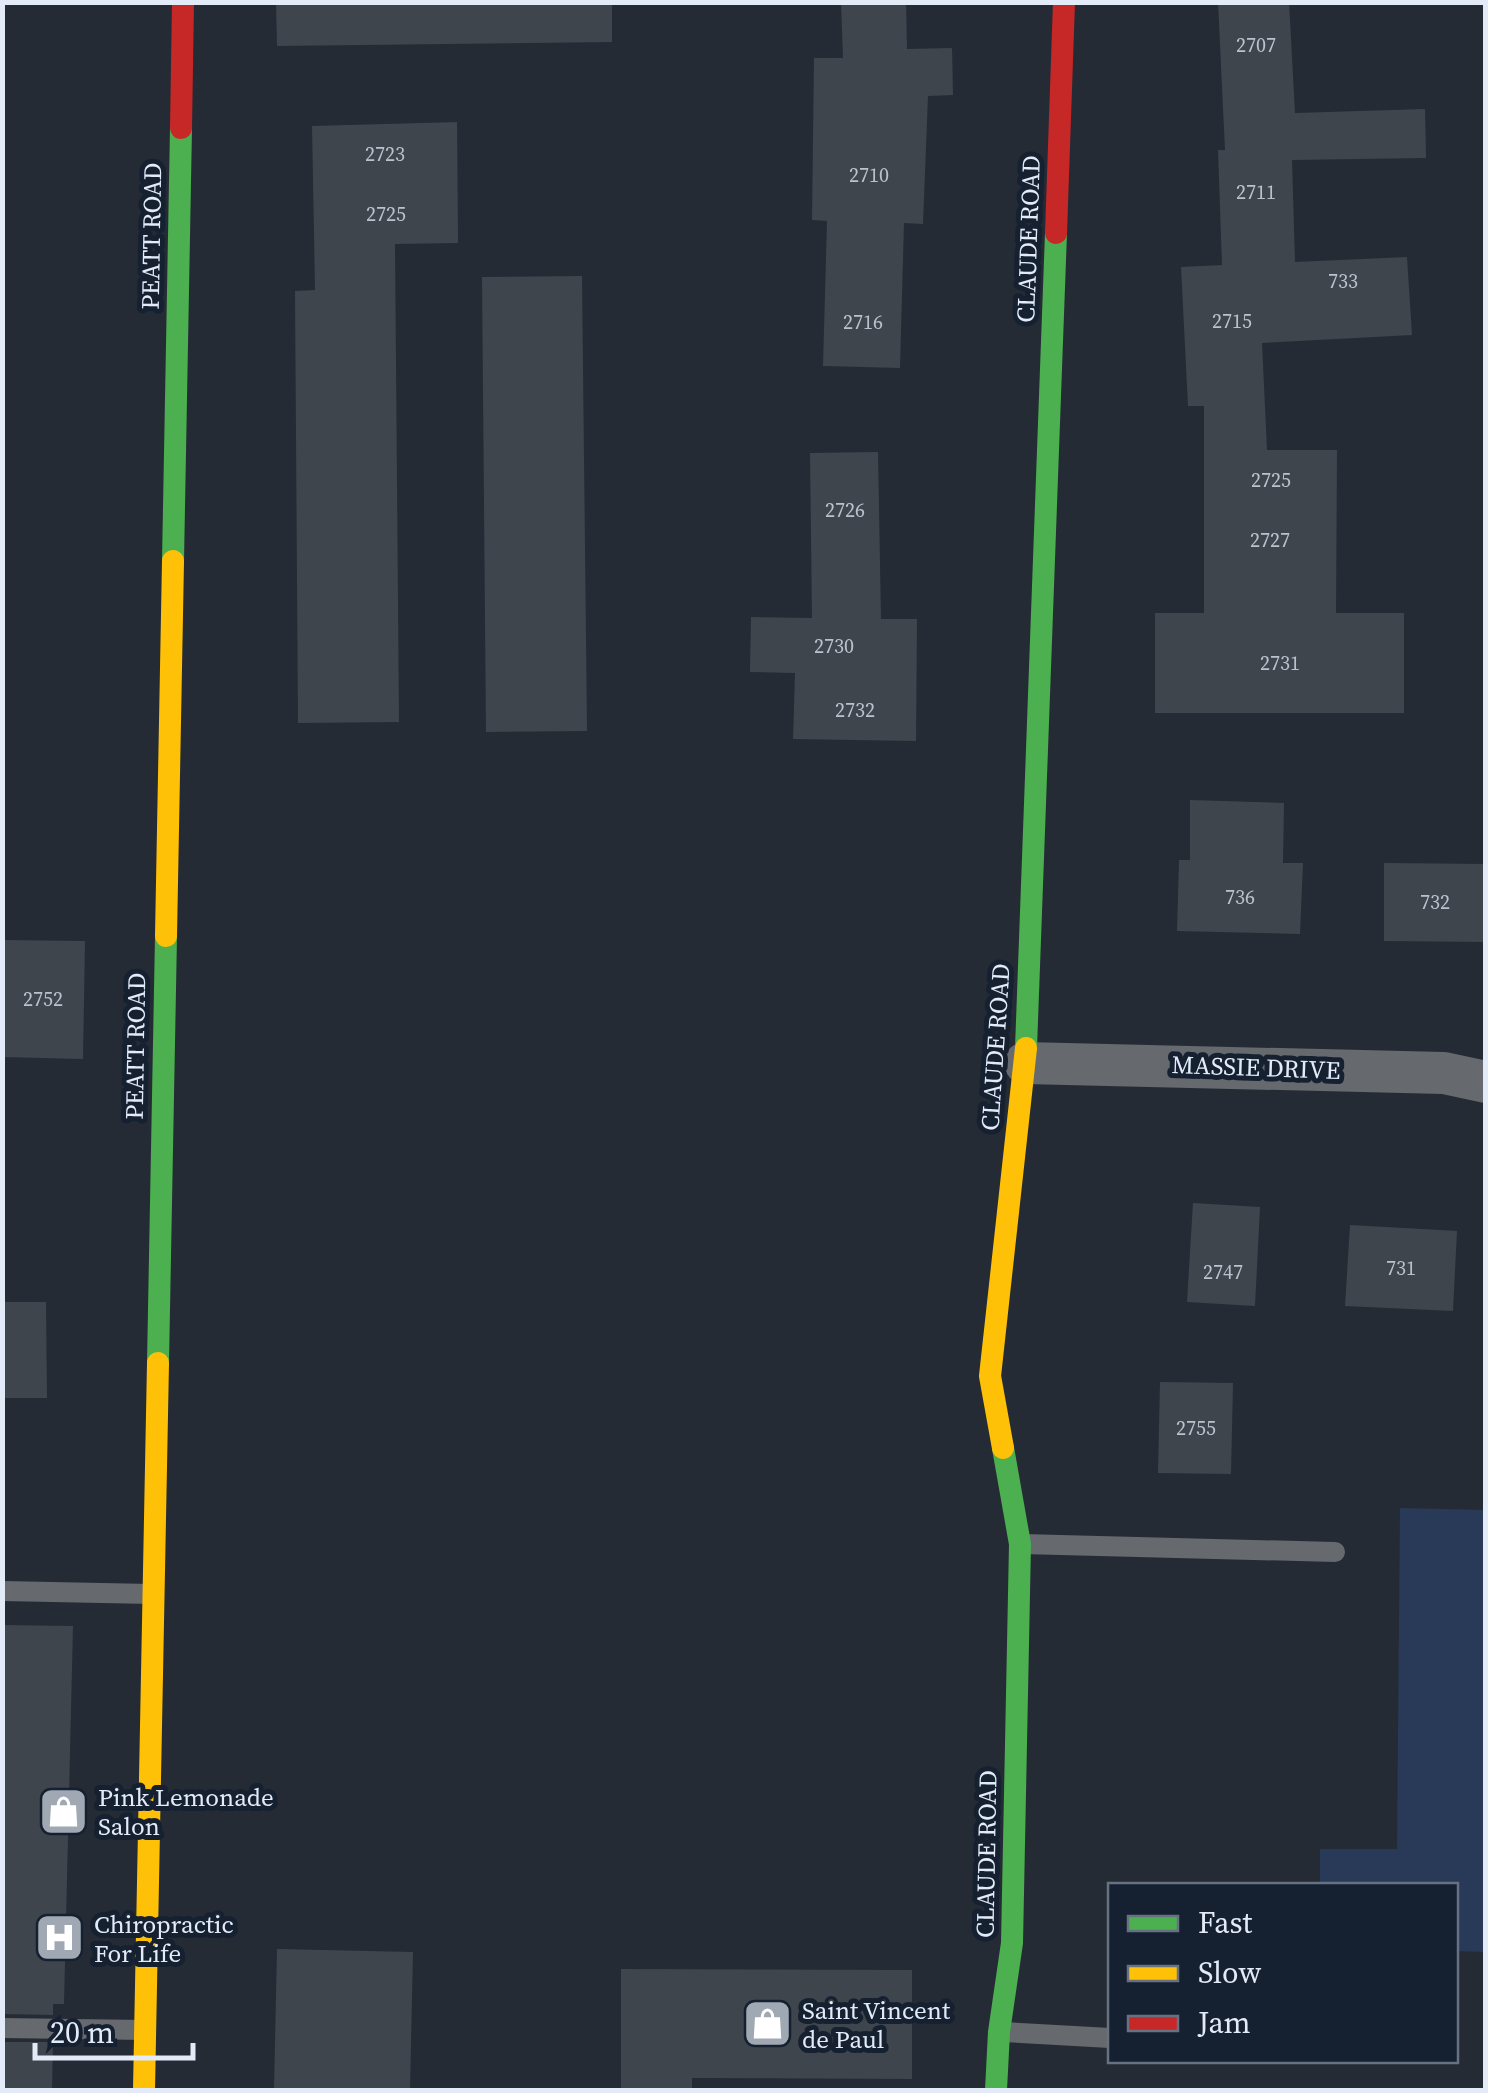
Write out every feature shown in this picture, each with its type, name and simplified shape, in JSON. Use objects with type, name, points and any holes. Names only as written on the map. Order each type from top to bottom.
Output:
[{"type":"street","name":"PEATT ROAD","points":[[144,2090],[183,2]]},
{"type":"street","name":"CLAUDE ROAD","points":[[996,2090],[998,2032],[1012,1943],[1020,1544],[990,1376],[1025,1063],[1064,2]]},
{"type":"street","name":"MASSIE DRIVE","points":[[1025,1063],[1444,1073],[1486,1082]]},
{"type":"lane","points":[[1020,1544],[1335,1552]]},
{"type":"lane","points":[[2,1591],[154,1594]]},
{"type":"lane","points":[[2,2028],[145,2030]]},
{"type":"lane","points":[[998,2032],[1108,2038]]},
{"type":"shaded area","points":[[1400,1508],[1485,1510],[1485,1952],[1458,1951],[1458,1883],[1320,1883],[1320,1849],[1397,1849]]},
{"type":"building","points":[[276,2],[612,2],[612,42],[277,46]]},
{"type":"building","points":[[841,2],[906,2],[907,49],[952,48],[953,95],[928,96],[923,224],[904,223],[900,368],[823,366],[827,221],[812,220],[814,58],[843,58]]},
{"type":"building","points":[[1218,2],[1289,2],[1295,113],[1425,109],[1426,158],[1292,160],[1295,262],[1407,257],[1412,335],[1262,343],[1267,450],[1337,450],[1336,613],[1404,613],[1404,713],[1155,713],[1155,613],[1204,613],[1204,406],[1188,406],[1181,267],[1222,265],[1218,150],[1225,150]]},
{"type":"building","points":[[457,122],[458,243],[395,244],[399,722],[298,723],[295,291],[315,290],[312,126]]},
{"type":"building","points":[[582,276],[587,731],[486,732],[482,277]]},
{"type":"building","points":[[878,452],[881,619],[917,619],[916,741],[793,739],[795,673],[750,672],[751,617],[812,618],[810,453]]},
{"type":"building","points":[[1190,800],[1284,803],[1283,863],[1303,863],[1300,934],[1177,931],[1179,860],[1190,860]]},
{"type":"building","points":[[1384,863],[1486,864],[1486,942],[1384,941]]},
{"type":"building","points":[[2,940],[85,941],[83,1059],[2,1057]]},
{"type":"building","points":[[1193,1203],[1260,1207],[1255,1306],[1187,1302]]},
{"type":"building","points":[[1350,1225],[1457,1231],[1453,1311],[1345,1306]]},
{"type":"building","points":[[2,1302],[46,1302],[47,1398],[2,1398]]},
{"type":"building","points":[[1160,1382],[1233,1383],[1231,1474],[1158,1473]]},
{"type":"building","points":[[2,1625],[73,1626],[64,2004],[53,2004],[53,2015],[2,2014]]},
{"type":"building","points":[[277,1949],[413,1952],[410,2090],[274,2090]]},
{"type":"building","name":"Saint Vincent de Paul","points":[[621,1969],[912,1970],[912,2079],[692,2078],[692,2090],[621,2090]]},
{"type":"building","points":[[2,2042],[53,2042],[52,2090],[2,2090]]},
{"type":"traffic: fast","points":[[173,561],[181,128]]},
{"type":"traffic: fast","points":[[1026,1048],[1056,233]]},
{"type":"traffic: fast","points":[[158,1363],[166,936]]},
{"type":"traffic: fast","points":[[996,2090],[999,2032],[1012,1943],[1020,1544],[1003,1448]]},
{"type":"traffic: slow","points":[[166,936],[173,561]]},
{"type":"traffic: slow","points":[[1003,1448],[990,1376],[1026,1048]]},
{"type":"traffic: slow","points":[[144,2090],[158,1363]]},
{"type":"traffic: jam","points":[[181,128],[183,2]]},
{"type":"traffic: jam","points":[[1056,233],[1064,2]]},
{"type":"place","name":"Pink Lemonade Salon","points":[[63,1811]]},
{"type":"place","name":"Chiropractic For Life","points":[[59,1938]]},
{"type":"place","name":"Saint Vincent de Paul","points":[[767,2024]]}]
